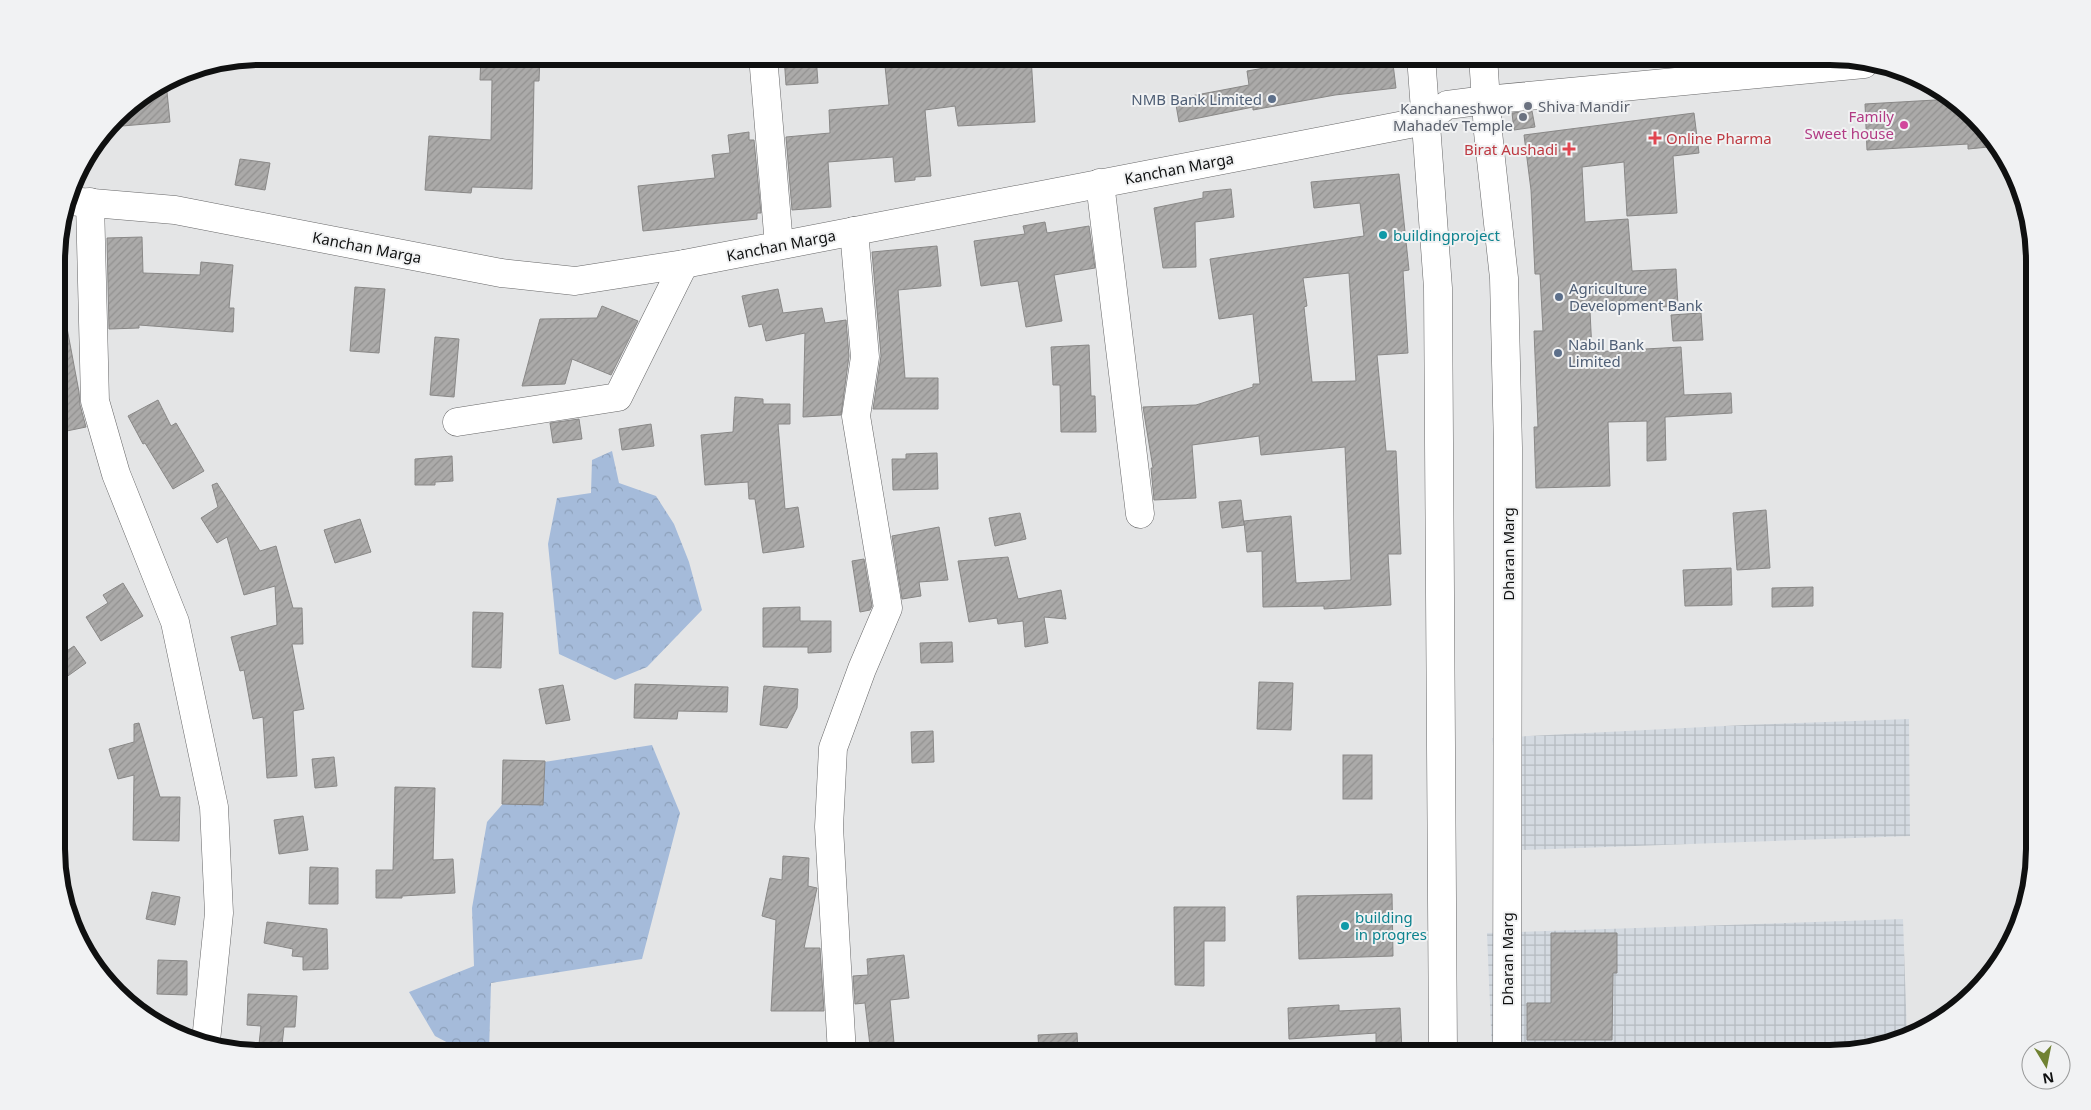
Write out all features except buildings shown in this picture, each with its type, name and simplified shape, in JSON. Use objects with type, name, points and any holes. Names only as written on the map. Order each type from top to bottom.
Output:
[{"type":"main road","points":[[764,65],[779,245]]},
{"type":"main road","points":[[1422,65],[1438,288],[1443,1045]]},
{"type":"main road","name":"Dharan Marg","points":[[1484,65],[1488,132],[1504,287],[1508,448],[1507,1045]]},
{"type":"main road","name":"Kanchan Marga","points":[[80,202],[175,210],[501,273],[575,281],[684,264],[1425,121],[1447,105],[1847,66]]},
{"type":"main road","points":[[1100,183],[1140,514]]},
{"type":"main road","points":[[80,202],[95,401],[116,474],[175,622],[214,807],[218,913],[206,1037]]},
{"type":"main road","points":[[841,1045],[829,827],[834,748],[862,668],[888,608],[856,416],[865,357],[854,231]]},
{"type":"main road","points":[[456,422],[618,397],[684,264]]},
{"type":"shaded area","points":[[1909,719],[1910,836],[1522,850],[1505,838],[1492,738],[1744,725]]},
{"type":"shaded area","points":[[1903,919],[1907,1029],[1881,1038],[1843,1045],[1492,1045],[1487,933]]},
{"type":"green space","points":[[612,451],[619,483],[656,496],[674,524],[689,562],[702,610],[647,667],[615,680],[559,654],[548,544],[557,498],[591,493],[592,460]]},
{"type":"green space","points":[[652,745],[680,813],[642,959],[491,983],[489,1045],[452,1045],[435,1036],[409,992],[474,966],[472,908],[487,822],[538,763]]},
{"type":"place","name":"NMB Bank Limited","points":[[1272,99]]},
{"type":"place","name":"Shiva Mandir","points":[[1528,106]]},
{"type":"place","name":"Kanchaneshwor Mahadev Temple","points":[[1523,117]]},
{"type":"place","name":"Family Sweet house","points":[[1904,125]]},
{"type":"place","name":"Online Pharma","points":[[1655,138]]},
{"type":"place","name":"Birat Aushadi","points":[[1569,149]]},
{"type":"place","name":"buildingproject","points":[[1383,235]]},
{"type":"place","name":"Agriculture Development Bank","points":[[1559,297]]},
{"type":"place","name":"Nabil Bank Limited","points":[[1558,353]]},
{"type":"place","name":"building in progres","points":[[1345,926]]}]
